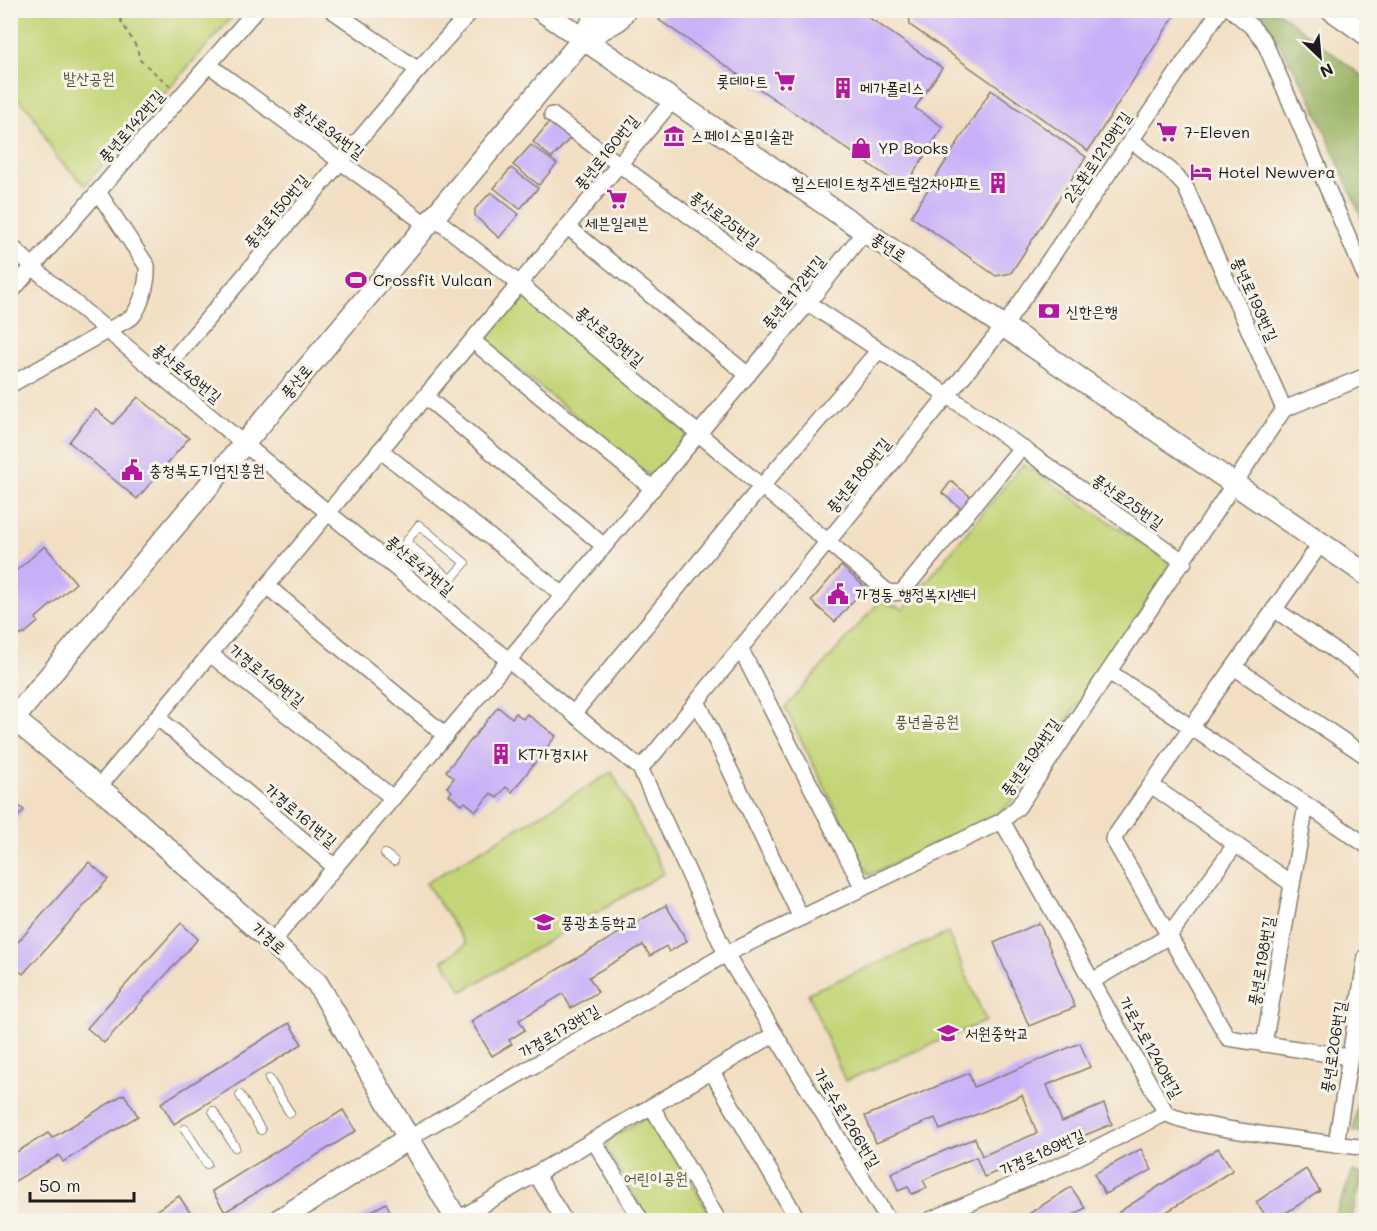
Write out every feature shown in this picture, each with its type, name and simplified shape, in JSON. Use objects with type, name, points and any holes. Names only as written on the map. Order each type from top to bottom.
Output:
[{"type":"street","name":"풍년로142번길","points":[[10,292],[256,10]]},
{"type":"street","points":[[332,10],[418,70]]},
{"type":"street","name":"풍년로150번길","points":[[160,375],[418,70],[472,10]]},
{"type":"street","name":"풍년로","points":[[541,10],[1005,325],[1366,574]]},
{"type":"street","name":"풍산로","points":[[12,720],[583,39],[599,10]]},
{"type":"street","name":"풍산로","points":[[583,39],[618,20],[625,10]]},
{"type":"street","name":"2순환로1219번길","points":[[1005,325],[1220,10]]},
{"type":"street","points":[[1232,10],[1264,41],[1366,278]]},
{"type":"street","points":[[1332,10],[1366,34]]},
{"type":"street","name":"풍산로34번길","points":[[208,65],[342,162],[430,221]]},
{"type":"street","name":"풍년로160번길","points":[[329,513],[673,100]]},
{"type":"street","name":"풍산로25번길","points":[[552,115],[808,303],[947,396],[1184,562]]},
{"type":"street","name":"풍년로193번길","points":[[1131,140],[1170,170],[1185,186],[1284,410]]},
{"type":"street","points":[[10,385],[132,317],[138,309],[148,275],[147,266],[98,192]]},
{"type":"street","name":"풍산로33번길","points":[[430,221],[521,285],[827,542]]},
{"type":"street","points":[[568,228],[748,375]]},
{"type":"street","name":"풍년로172번길","points":[[508,661],[808,303],[865,231]]},
{"type":"street","name":"풍산로48번길","points":[[10,245],[43,276],[160,375],[244,443]]},
{"type":"street","name":"풍년로180번길","points":[[640,768],[1005,325]]},
{"type":"street","points":[[473,341],[652,489]]},
{"type":"street","points":[[573,714],[761,487],[879,350]]},
{"type":"street","points":[[1236,484],[1284,410],[1366,376]]},
{"type":"street","points":[[426,397],[604,546]]},
{"type":"street","name":"풍산로47번길","points":[[244,443],[640,768],[726,954]]},
{"type":"street","points":[[827,542],[889,593],[902,592],[1021,448]]},
{"type":"street","points":[[380,450],[562,594]]},
{"type":"street","name":"풍년로194번길","points":[[726,954],[1002,821],[1018,807],[1236,484]]},
{"type":"street","name":"가경로149번길","points":[[98,788],[329,513]]},
{"type":"street","points":[[1321,543],[1113,839],[1228,1038],[1348,1058]]},
{"type":"street","points":[[267,586],[446,735]]},
{"type":"street","points":[[1274,609],[1366,672]]},
{"type":"street","points":[[740,648],[863,888]]},
{"type":"street","name":"가경로149번길","points":[[210,654],[393,798]]},
{"type":"street","name":"가경로161번길","points":[[273,942],[508,661]]},
{"type":"street","points":[[1234,667],[1366,756]]},
{"type":"street","points":[[1109,672],[1366,845]]},
{"type":"street","points":[[697,701],[801,918]]},
{"type":"street","name":"가경로161번길","points":[[157,717],[336,867]]},
{"type":"street","name":"가경로","points":[[12,720],[98,788],[317,983],[457,1220],[652,1107]]},
{"type":"street","points":[[1151,785],[1292,884]]},
{"type":"street","name":"풍년로198번길","points":[[1264,1044],[1306,805]]},
{"type":"street","name":"가로수로1240번길","points":[[1002,821],[1094,980],[1166,1113],[1173,1118],[1192,1122],[1366,1148]]},
{"type":"street","points":[[1094,980],[1169,936],[1235,845]]},
{"type":"street","name":"가로수로1266번길","points":[[726,954],[888,1221]]},
{"type":"street","name":"가경로173번길","points":[[409,1138],[726,954]]},
{"type":"street","name":"풍년로206번길","points":[[1336,1144],[1366,956]]},
{"type":"street","points":[[718,1221],[652,1107],[775,1034]]},
{"type":"street","points":[[712,1072],[798,1221]]},
{"type":"street","name":"가경로189번길","points":[[930,1221],[1070,1161],[1166,1113]]},
{"type":"street","points":[[279,1221],[409,1138]]},
{"type":"street","points":[[594,1141],[641,1221]]},
{"type":"street","points":[[536,1174],[564,1221]]},
{"type":"lane","points":[[433,599],[465,563],[419,525],[406,542],[450,579]]},
{"type":"lane","points":[[386,854],[394,861]]},
{"type":"lane","points":[[268,1079],[290,1113]]},
{"type":"lane","points":[[240,1095],[261,1131]]},
{"type":"lane","points":[[213,1111],[235,1147]]},
{"type":"lane","points":[[185,1129],[207,1164]]},
{"type":"path","points":[[121,10],[121,21],[137,48],[140,60],[174,89]]},
{"type":"green space","name":"발산공원","points":[[10,11],[237,11],[85,185],[56,157],[31,111],[11,94]]},
{"type":"green space","points":[[1277,11],[1366,79],[1366,228],[1309,94],[1261,13]]},
{"type":"green space","points":[[521,293],[688,434],[652,478],[482,340]]},
{"type":"green space","name":"풍년골공원","points":[[1023,464],[1172,564],[1013,800],[998,814],[869,875],[785,708],[880,601],[904,609]]},
{"type":"green space","points":[[612,772],[664,873],[463,991],[443,961],[466,944],[426,883]]},
{"type":"green space","points":[[948,933],[986,1021],[845,1081],[808,993]]},
{"type":"green space","points":[[1366,1055],[1366,1133],[1353,1131]]},
{"type":"green space","name":"어린이공원","points":[[647,1116],[655,1118],[713,1220],[648,1220],[606,1148],[608,1140]]},
{"type":"green space","points":[[1353,1171],[1363,1174],[1351,1220],[1333,1220]]},
{"type":"building","name":"메가폴리스","points":[[666,10],[858,10],[942,68],[915,108],[943,127],[904,188],[659,20]]},
{"type":"building","points":[[909,10],[1178,10],[1088,151],[910,25]]},
{"type":"building","points":[[991,90],[1086,157],[1011,273],[996,276],[911,216]]},
{"type":"building","points":[[551,120],[572,136],[552,158],[533,142]]},
{"type":"building","points":[[531,145],[557,164],[539,185],[513,165]]},
{"type":"building","points":[[511,168],[538,188],[520,209],[494,188]]},
{"type":"building","points":[[491,192],[519,214],[499,238],[475,216],[475,209]]},
{"type":"building","name":"충청북도기업진흥원","points":[[138,397],[189,438],[137,499],[69,442],[95,409],[113,424]]},
{"type":"building","points":[[951,481],[971,497],[962,509],[942,493]]},
{"type":"building","points":[[45,546],[76,583],[36,618],[38,622],[24,634],[10,638],[10,576]]},
{"type":"building","name":"가경동 행정복지센터","points":[[841,566],[865,587],[835,622],[811,601]]},
{"type":"building","name":"KT가경지사","points":[[498,707],[512,718],[516,713],[523,719],[527,714],[556,736],[512,792],[506,787],[497,798],[491,793],[476,811],[465,802],[462,805],[449,795],[452,791],[447,787],[454,778],[446,771]]},
{"type":"building","points":[[10,798],[24,810],[10,825]]},
{"type":"building","points":[[89,862],[108,879],[23,974],[10,963],[10,951]]},
{"type":"building","points":[[666,905],[687,941],[669,952],[666,946],[650,956],[643,945],[589,977],[598,992],[571,1008],[563,994],[519,1020],[525,1030],[509,1040],[512,1044],[492,1056],[471,1021]]},
{"type":"building","points":[[181,923],[198,939],[104,1043],[87,1028]]},
{"type":"building","points":[[1039,923],[1075,1007],[1029,1026],[994,943]]},
{"type":"building","points":[[289,1023],[302,1044],[174,1124],[161,1103]]},
{"type":"building","points":[[1080,1043],[1090,1067],[1047,1085],[1062,1122],[1104,1104],[1112,1124],[984,1177],[976,1157],[923,1180],[927,1188],[912,1194],[908,1187],[898,1191],[891,1173],[975,1138],[982,1156],[1037,1133],[1022,1095],[940,1130],[935,1118],[876,1143],[865,1116],[969,1073],[974,1087]]},
{"type":"building","points":[[124,1094],[138,1116],[63,1162],[59,1155],[10,1184],[10,1156],[48,1133],[52,1138]]},
{"type":"building","points":[[343,1110],[356,1131],[225,1212],[212,1191]]},
{"type":"building","points":[[1218,1148],[1233,1170],[1154,1220],[1124,1220],[1119,1212]]},
{"type":"building","points":[[1141,1149],[1152,1170],[1105,1194],[1094,1174]]},
{"type":"building","points":[[1306,1169],[1320,1191],[1275,1220],[1269,1220],[1256,1202]]},
{"type":"building","points":[[1071,1187],[1085,1208],[1065,1220],[1019,1220]]},
{"type":"building","points":[[179,1196],[193,1217],[186,1220],[141,1220]]},
{"type":"building","points":[[386,1203],[395,1220],[356,1220]]},
{"type":"tunnel","points":[[1357,10],[1366,17]]},
{"type":"place","name":"롯데마트","points":[[785,81]]},
{"type":"place","name":"메가폴리스","points":[[843,88]]},
{"type":"place","name":"7-Eleven","points":[[1167,132]]},
{"type":"place","name":"스페이스몸미술관","points":[[674,136]]},
{"type":"place","name":"YP Books","points":[[861,148]]},
{"type":"place","name":"Hotel Newvera","points":[[1201,172]]},
{"type":"place","name":"힐스테이트청주센트럴2차아파트","points":[[998,183]]},
{"type":"place","name":"세븐일레븐","points":[[617,199]]},
{"type":"place","name":"Crossfit Vulcan","points":[[356,280]]},
{"type":"place","name":"신한은행","points":[[1049,311]]},
{"type":"place","name":"충청북도기업진흥원","points":[[132,470]]},
{"type":"place","name":"가경동 행정복지센터","points":[[838,594]]},
{"type":"place","name":"KT가경지사","points":[[501,754]]},
{"type":"place","name":"풍광초등학교","points":[[544,922]]},
{"type":"place","name":"서원중학교","points":[[948,1033]]}]
